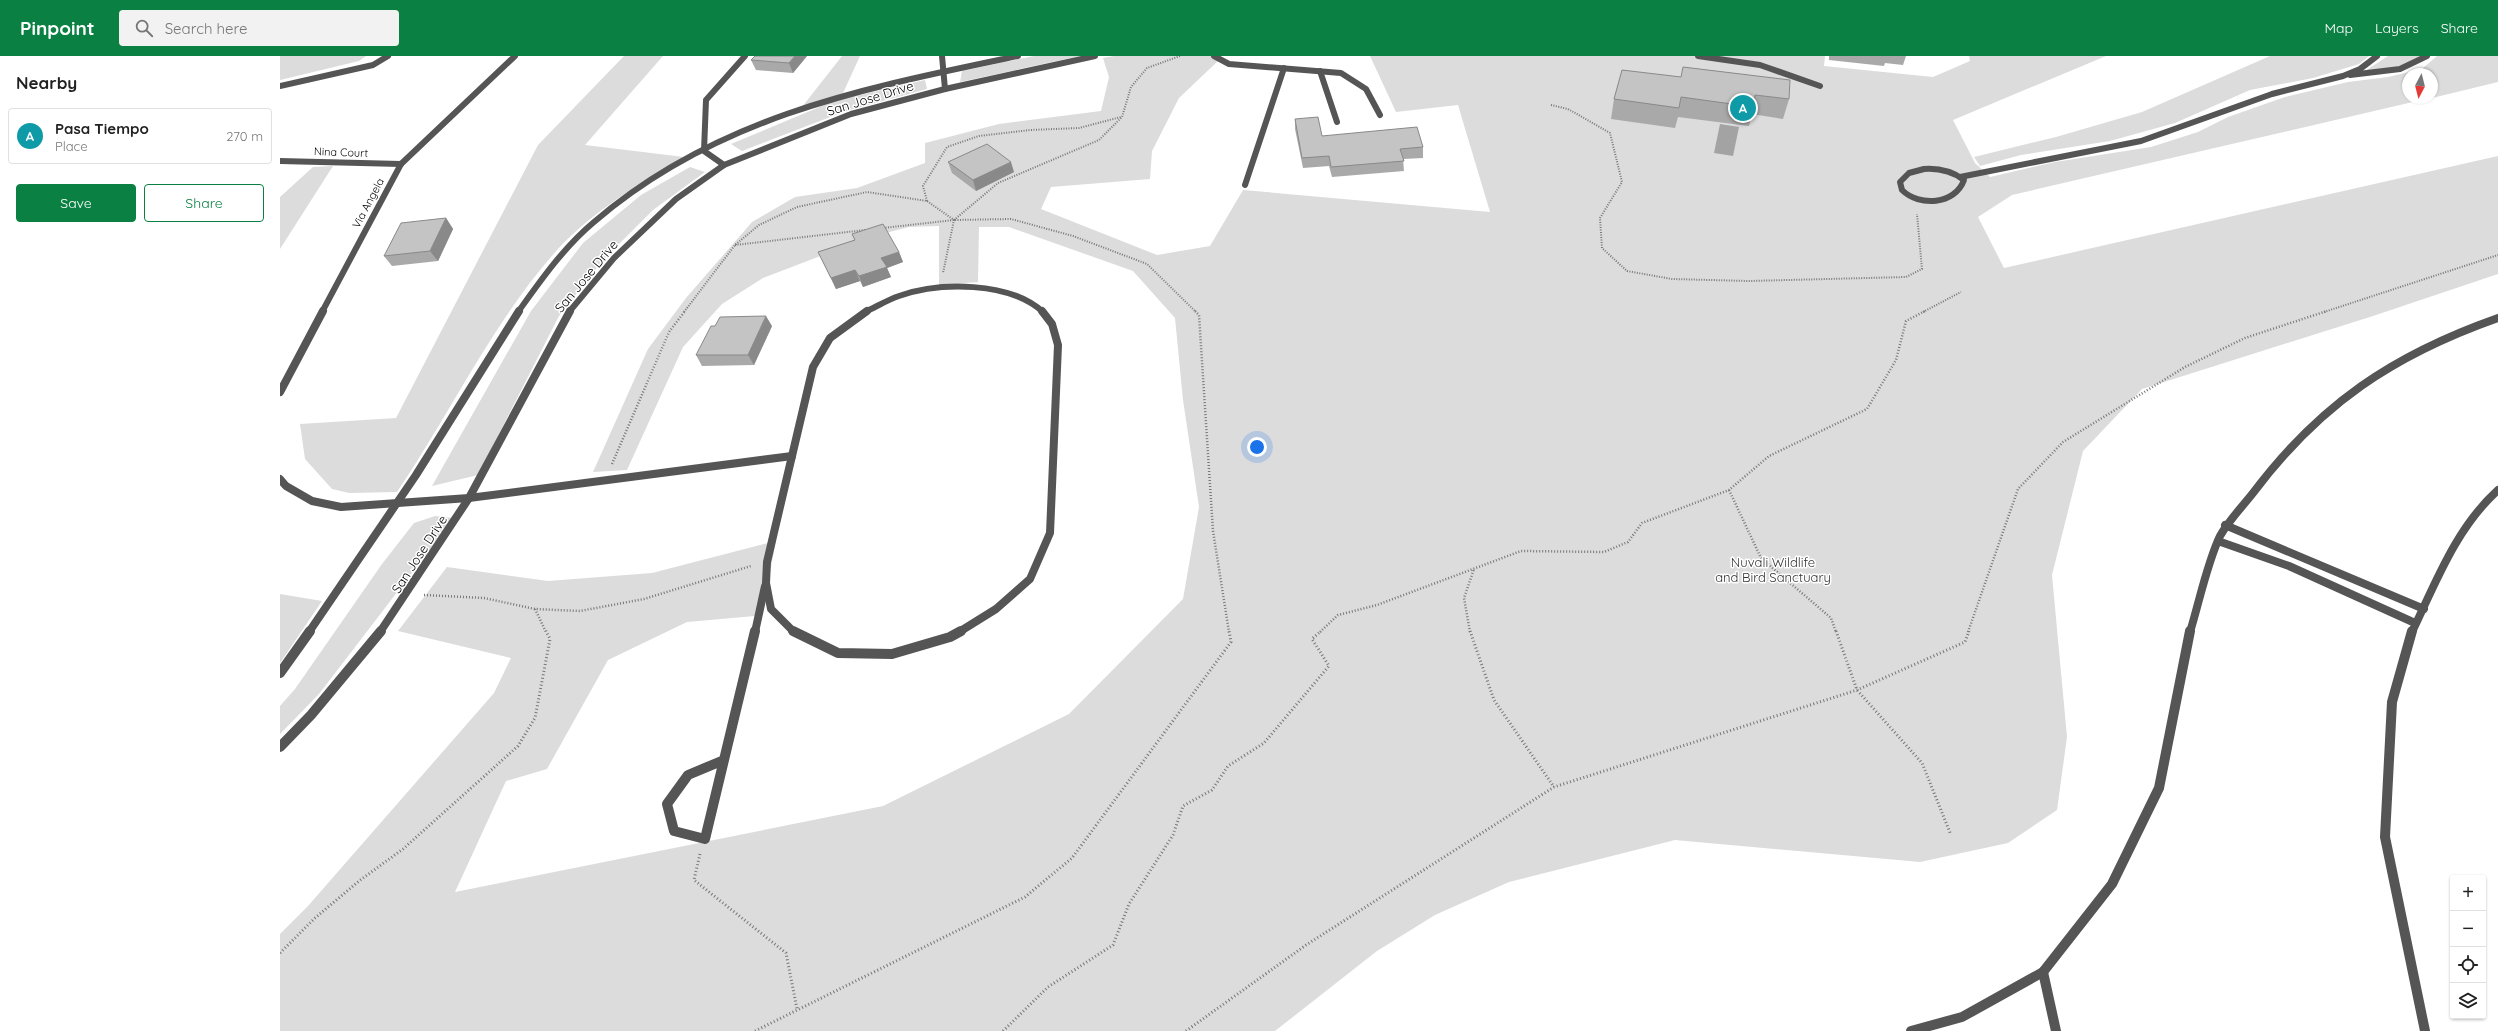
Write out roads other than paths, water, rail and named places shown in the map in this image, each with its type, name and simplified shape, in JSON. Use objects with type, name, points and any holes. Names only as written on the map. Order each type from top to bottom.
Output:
[{"type":"street","points":[[280,86],[373,65],[388,56]]},
{"type":"street","name":"Via Angela","points":[[280,392],[401,164],[515,56]]},
{"type":"street","points":[[724,164],[704,151],[706,100],[745,56]]},
{"type":"street","points":[[942,56],[945,88]]},
{"type":"street","name":"San Jose Drive","points":[[280,673],[434,447],[513,317],[565,250],[623,199],[704,151],[760,125],[833,97],[944,71],[1018,56]]},
{"type":"street","name":"San Jose Drive","points":[[280,747],[311,715],[384,627],[470,498],[568,314],[614,258],[676,199],[724,164],[851,114],[945,88],[1095,56]]},
{"type":"street","points":[[1214,56],[1220,62],[1229,64],[1341,73],[1357,80],[1368,89],[1380,115]]},
{"type":"street","points":[[1698,56],[1744,60],[1766,65],[1796,74],[1820,86]]},
{"type":"street","points":[[1960,177],[1964,180],[1963,186],[1954,196],[1935,200],[1919,199],[1906,194],[1901,189],[1901,179],[1906,174],[1913,171],[1931,168],[1951,172],[1960,177],[2141,141],[2259,98],[2343,76],[2360,69],[2377,56]]},
{"type":"street","points":[[2343,76],[2387,72],[2420,62],[2427,56]]},
{"type":"street","points":[[1245,185],[1284,68]]},
{"type":"street","points":[[1320,71],[1337,122]]},
{"type":"street","name":"Nina Court","points":[[280,161],[401,164]]},
{"type":"street","points":[[724,760],[688,775],[667,804],[674,831],[705,838],[724,760],[766,583],[767,562],[813,367],[830,338],[861,314],[899,296],[940,287],[986,287],[1023,297],[1050,319],[1058,345],[1050,533],[1030,578],[996,609],[950,637],[892,654],[838,653],[795,633],[771,609],[766,583]]},
{"type":"street","points":[[1911,1031],[1962,1017],[2043,972],[2112,884],[2159,788],[2188,637],[2218,540],[2225,525],[2291,445],[2346,395],[2379,372],[2424,348],[2498,318]]},
{"type":"street","points":[[280,479],[286,486],[312,501],[341,507],[470,498],[605,479],[792,456]]},
{"type":"street","points":[[2425,1031],[2385,837],[2392,702],[2410,635],[2458,537],[2487,500],[2498,490]]},
{"type":"street","points":[[2225,525],[2274,544],[2424,609]]},
{"type":"street","points":[[2218,540],[2289,566],[2415,623]]},
{"type":"street","points":[[2043,972],[2056,1031]]},
{"type":"place","name":"Pasa Tiempo","points":[[1743,108]]},
{"type":"park label","name":"Nuvali Wildlife and Bird Sanctuary","points":[[1773,570]]}]
